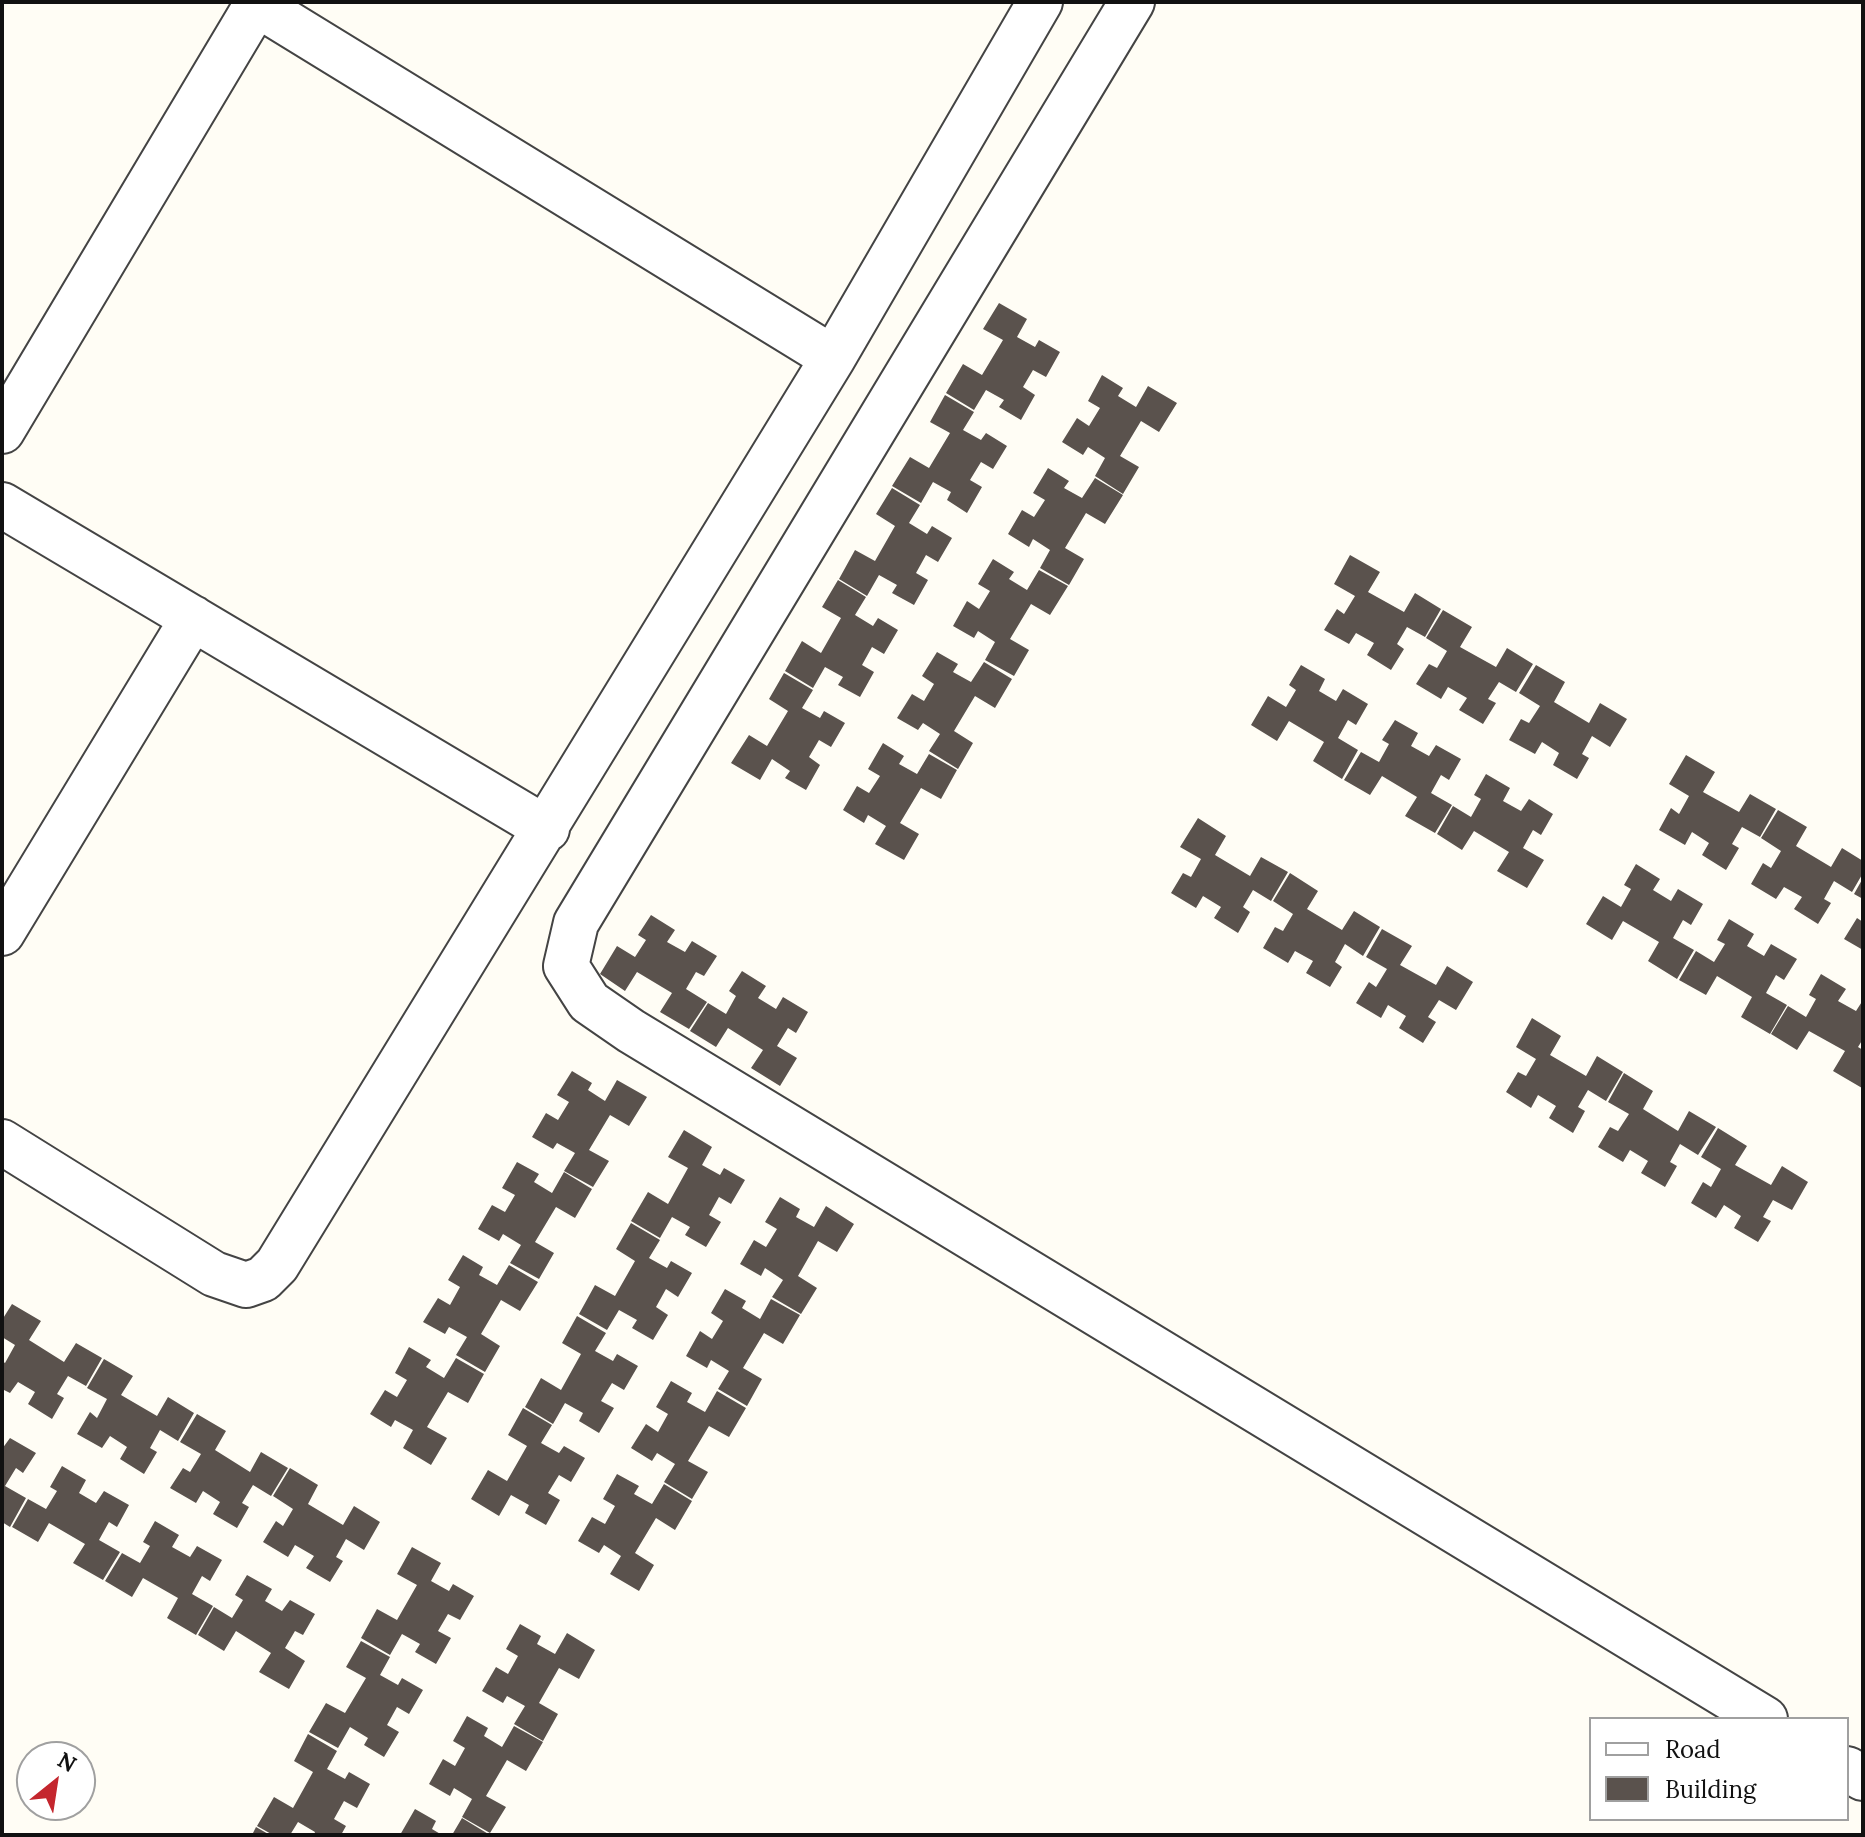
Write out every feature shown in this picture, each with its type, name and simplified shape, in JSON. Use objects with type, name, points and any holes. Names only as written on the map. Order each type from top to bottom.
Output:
[{"type":"street","points":[[2,1142],[214,1274],[246,1285],[263,1279],[277,1265],[833,358],[1040,2]]},
{"type":"street","points":[[1132,2],[576,923],[566,966],[589,1002],[631,1031],[1762,1717]]},
{"type":"street","points":[[2,431],[256,3],[833,358]]},
{"type":"street","points":[[2,505],[547,829]]},
{"type":"street","points":[[2,933],[193,618]]},
{"type":"building","points":[[999,303],[1027,319],[1017,337],[1035,347],[1039,340],[1060,352],[1046,377],[1033,370],[1023,387],[1035,395],[1021,420],[999,407],[1004,400],[986,390],[974,410],[946,393],[963,364],[982,375],[1003,340],[983,329]]},
{"type":"building","points":[[1102,375],[1123,388],[1118,396],[1136,407],[1148,386],[1177,403],[1159,432],[1141,421],[1120,456],[1139,467],[1123,494],[1095,476],[1105,458],[1088,447],[1083,455],[1062,442],[1077,418],[1089,426],[1100,408],[1088,401]]},
{"type":"building","points":[[945,395],[974,412],[963,430],[981,440],[986,433],[1007,446],[993,469],[981,462],[970,480],[982,487],[967,513],[947,500],[951,492],[933,482],[921,503],[892,486],[910,457],[929,468],[950,433],[930,422]]},
{"type":"building","points":[[1048,468],[1069,481],[1064,488],[1082,498],[1095,478],[1123,495],[1105,524],[1086,513],[1065,548],[1084,559],[1069,585],[1040,568],[1050,550],[1033,539],[1029,547],[1008,534],[1022,510],[1034,517],[1045,500],[1033,493]]},
{"type":"building","points":[[892,488],[920,505],[909,523],[927,534],[932,526],[952,538],[938,562],[926,555],[916,573],[928,580],[914,605],[892,593],[897,585],[879,575],[867,596],[839,579],[855,550],[875,561],[895,526],[876,514]]},
{"type":"building","points":[[1350,555],[1380,572],[1368,592],[1404,612],[1415,593],[1441,609],[1425,637],[1407,627],[1397,644],[1404,649],[1391,670],[1367,655],[1374,643],[1356,633],[1349,644],[1324,630],[1337,609],[1344,614],[1355,596],[1334,584]]},
{"type":"building","points":[[993,559],[1014,572],[1009,579],[1027,590],[1039,570],[1068,586],[1050,615],[1031,604],[1010,639],[1029,650],[1014,676],[985,660],[995,642],[978,631],[974,638],[953,626],[967,601],[979,609],[990,591],[978,584]]},
{"type":"building","points":[[838,580],[866,597],[855,615],[873,626],[878,618],[898,630],[884,654],[872,647],[862,665],[874,672],[860,697],[838,685],[843,677],[825,667],[813,688],[785,671],[802,641],[821,653],[841,618],[822,607]]},
{"type":"building","points":[[1443,610],[1472,627],[1460,647],[1496,667],[1507,648],[1533,664],[1516,692],[1499,682],[1488,699],[1496,703],[1483,724],[1459,710],[1467,698],[1448,687],[1441,699],[1416,684],[1429,664],[1437,668],[1447,651],[1426,638]]},
{"type":"building","points":[[937,652],[958,664],[953,672],[971,682],[984,662],[1012,679],[995,708],[975,696],[954,731],[973,743],[958,769],[929,751],[940,734],[923,723],[918,730],[897,718],[912,694],[924,701],[934,684],[922,676]]},
{"type":"building","points":[[1301,665],[1325,679],[1319,691],[1336,701],[1343,689],[1368,704],[1356,725],[1348,720],[1338,738],[1358,750],[1342,779],[1313,761],[1324,742],[1289,721],[1277,741],[1251,725],[1268,696],[1286,707],[1296,690],[1289,685]]},
{"type":"building","points":[[1536,665],[1565,682],[1554,702],[1589,723],[1600,703],[1627,719],[1610,747],[1592,736],[1582,754],[1589,758],[1577,779],[1553,765],[1559,753],[1542,742],[1535,754],[1509,740],[1521,719],[1529,723],[1540,706],[1519,693]]},
{"type":"building","points":[[784,673],[813,690],[802,708],[820,718],[824,711],[845,723],[831,747],[819,740],[809,757],[820,765],[806,790],[785,778],[790,771],[772,759],[760,780],[731,763],[749,735],[767,746],[788,711],[769,699]]},
{"type":"building","points":[[1395,720],[1418,733],[1411,746],[1429,756],[1436,745],[1461,759],[1449,780],[1441,775],[1431,793],[1452,805],[1435,833],[1405,816],[1417,797],[1382,776],[1370,795],[1344,780],[1361,752],[1379,762],[1389,744],[1382,740]]},
{"type":"building","points":[[883,743],[904,756],[899,764],[917,774],[929,754],[957,770],[941,799],[921,788],[900,823],[919,834],[904,860],[875,844],[886,826],[868,815],[864,823],[843,810],[857,786],[869,793],[880,776],[868,769]]},
{"type":"building","points":[[1686,755],[1715,772],[1703,792],[1739,812],[1750,794],[1776,809],[1760,837],[1742,827],[1732,844],[1739,848],[1726,870],[1702,855],[1709,843],[1692,832],[1685,845],[1659,830],[1671,808],[1679,814],[1689,796],[1669,784]]},
{"type":"building","points":[[1486,774],[1510,788],[1503,801],[1521,811],[1529,799],[1553,814],[1541,835],[1533,830],[1523,848],[1544,860],[1527,888],[1497,871],[1509,852],[1474,831],[1462,850],[1437,834],[1453,806],[1471,817],[1481,799],[1474,795]]},
{"type":"building","points":[[1778,810],[1807,827],[1796,846],[1831,867],[1842,848],[1863,861],[1863,873],[1852,892],[1834,881],[1824,899],[1831,903],[1818,924],[1794,909],[1802,897],[1784,887],[1776,899],[1751,884],[1763,863],[1771,868],[1781,851],[1761,838]]},
{"type":"building","points":[[1198,818],[1226,836],[1215,855],[1250,876],[1261,857],[1288,872],[1271,901],[1253,890],[1243,907],[1250,912],[1238,933],[1214,918],[1221,907],[1203,896],[1196,908],[1171,893],[1183,873],[1191,877],[1201,859],[1180,847]]},
{"type":"building","points":[[1636,864],[1660,879],[1653,890],[1671,901],[1678,889],[1703,904],[1691,925],[1683,920],[1673,938],[1694,950],[1677,979],[1648,961],[1659,942],[1623,921],[1612,940],[1586,924],[1603,896],[1621,907],[1631,889],[1624,885]]},
{"type":"building","points":[[1290,873],[1318,891],[1307,909],[1342,930],[1354,911],[1380,927],[1363,956],[1345,944],[1335,962],[1342,967],[1330,987],[1306,973],[1313,961],[1295,951],[1288,963],[1263,948],[1275,927],[1283,931],[1293,914],[1273,901]]},
{"type":"building","points":[[1863,878],[1863,899],[1854,894]]},
{"type":"building","points":[[651,915],[675,930],[667,942],[685,952],[692,941],[717,956],[704,976],[696,972],[686,989],[707,1002],[689,1029],[660,1012],[672,993],[637,972],[625,991],[600,974],[617,946],[635,957],[646,940],[638,935]]},
{"type":"building","points":[[1857,918],[1863,922],[1863,950],[1844,939]]},
{"type":"building","points":[[1729,919],[1754,934],[1747,946],[1764,956],[1771,944],[1797,959],[1784,980],[1776,975],[1766,993],[1787,1005],[1770,1034],[1741,1017],[1752,997],[1717,976],[1706,995],[1679,980],[1696,951],[1714,962],[1725,944],[1717,940]]},
{"type":"building","points":[[1382,929],[1412,946],[1400,965],[1436,985],[1447,966],[1473,982],[1456,1010],[1439,1000],[1428,1017],[1436,1022],[1423,1043],[1399,1028],[1406,1016],[1388,1005],[1381,1018],[1356,1003],[1369,982],[1376,987],[1387,969],[1366,957]]},
{"type":"building","points":[[742,971],[766,986],[758,998],[776,1009],[783,997],[808,1012],[796,1033],[788,1028],[777,1046],[797,1058],[780,1086],[751,1068],[763,1050],[728,1028],[716,1047],[690,1031],[708,1003],[726,1014],[736,996],[729,991]]},
{"type":"building","points":[[1821,974],[1846,989],[1838,1001],[1856,1011],[1863,1000],[1863,1039],[1858,1047],[1863,1050],[1862,1088],[1833,1071],[1845,1051],[1809,1031],[1797,1050],[1771,1034],[1788,1006],[1806,1017],[1816,999],[1809,995]]},
{"type":"building","points":[[1532,1018],[1561,1036],[1550,1055],[1586,1076],[1597,1056],[1623,1072],[1606,1101],[1588,1090],[1578,1107],[1585,1111],[1573,1133],[1549,1118],[1556,1106],[1538,1095],[1531,1108],[1506,1092],[1518,1072],[1526,1076],[1536,1059],[1516,1047]]},
{"type":"building","points":[[572,1071],[592,1083],[588,1090],[605,1101],[617,1080],[647,1097],[629,1126],[610,1115],[589,1150],[609,1161],[593,1187],[564,1171],[575,1153],[557,1143],[553,1149],[532,1137],[546,1113],[558,1120],[569,1102],[557,1095]]},
{"type":"building","points":[[1624,1073],[1653,1091],[1643,1109],[1678,1131],[1689,1111],[1716,1127],[1698,1155],[1680,1144],[1670,1162],[1677,1166],[1665,1187],[1641,1173],[1648,1161],[1630,1150],[1623,1162],[1598,1147],[1610,1127],[1618,1131],[1629,1114],[1608,1102]]},
{"type":"building","points":[[1718,1128],[1747,1146],[1735,1165],[1771,1185],[1782,1166],[1808,1182],[1792,1210],[1773,1200],[1763,1217],[1771,1221],[1758,1242],[1734,1228],[1741,1216],[1724,1205],[1716,1218],[1691,1203],[1703,1182],[1711,1187],[1721,1169],[1701,1157]]},
{"type":"building","points":[[684,1130],[712,1147],[702,1165],[720,1175],[724,1168],[745,1180],[731,1204],[719,1197],[709,1215],[721,1222],[706,1247],[685,1235],[690,1227],[672,1217],[660,1238],[631,1221],[648,1192],[668,1204],[688,1168],[668,1157]]},
{"type":"building","points":[[517,1162],[539,1174],[534,1182],[552,1193],[564,1172],[592,1189],[575,1218],[556,1207],[535,1242],[554,1253],[539,1279],[510,1263],[521,1245],[503,1234],[499,1241],[478,1229],[492,1205],[505,1212],[515,1195],[502,1188]]},
{"type":"building","points":[[780,1197],[800,1209],[796,1217],[814,1227],[826,1206],[854,1224],[837,1252],[818,1241],[798,1276],[817,1288],[801,1314],[772,1297],[783,1280],[765,1268],[761,1276],[740,1264],[754,1240],[766,1247],[777,1229],[765,1222]]},
{"type":"building","points":[[631,1223],[660,1240],[649,1258],[667,1268],[671,1261],[692,1273],[678,1297],[666,1289],[656,1307],[668,1315],[653,1340],[632,1328],[637,1320],[619,1310],[607,1330],[579,1314],[595,1285],[615,1296],[635,1261],[616,1249]]},
{"type":"building","points":[[463,1255],[483,1267],[479,1275],[497,1285],[509,1265],[538,1282],[520,1311],[501,1300],[481,1334],[500,1346],[485,1372],[456,1355],[467,1337],[449,1327],[445,1334],[423,1322],[438,1298],[450,1305],[460,1287],[448,1280]]},
{"type":"building","points":[[725,1289],[746,1301],[742,1308],[760,1319],[771,1299],[800,1315],[783,1344],[764,1333],[743,1368],[762,1379],[747,1406],[718,1389],[729,1371],[711,1360],[707,1368],[686,1356],[700,1331],[712,1339],[723,1321],[711,1313]]},
{"type":"building","points":[[12,1304],[41,1321],[29,1340],[64,1362],[76,1343],[102,1358],[86,1386],[68,1376],[57,1394],[64,1398],[52,1419],[28,1404],[35,1392],[18,1382],[10,1393],[2,1389],[2,1361],[5,1363],[15,1345],[2,1337],[2,1320]]},
{"type":"building","points":[[577,1316],[606,1333],[595,1351],[613,1361],[617,1354],[638,1366],[624,1390],[612,1383],[601,1401],[614,1408],[599,1433],[579,1421],[583,1413],[565,1403],[553,1424],[525,1407],[541,1378],[561,1390],[581,1354],[562,1343]]},
{"type":"building","points":[[409,1347],[431,1360],[426,1367],[444,1378],[456,1358],[484,1374],[468,1403],[448,1392],[427,1427],[447,1438],[431,1465],[403,1448],[413,1430],[395,1420],[391,1427],[370,1414],[385,1390],[397,1397],[407,1380],[395,1373]]},
{"type":"building","points":[[104,1359],[133,1376],[121,1395],[157,1416],[168,1397],[194,1413],[178,1441],[160,1430],[150,1448],[157,1452],[144,1474],[120,1459],[127,1447],[110,1436],[102,1448],[77,1434],[90,1412],[97,1418],[107,1399],[87,1388]]},
{"type":"building","points":[[671,1381],[692,1393],[687,1402],[705,1412],[717,1391],[746,1408],[729,1437],[709,1426],[688,1461],[708,1472],[692,1499],[664,1482],[675,1464],[657,1453],[652,1461],[631,1448],[646,1424],[658,1432],[668,1414],[656,1407]]},
{"type":"building","points":[[523,1408],[552,1425],[541,1443],[559,1453],[564,1446],[585,1458],[571,1482],[559,1475],[548,1493],[560,1500],[546,1525],[525,1513],[529,1505],[511,1495],[499,1516],[471,1499],[488,1470],[507,1481],[527,1446],[508,1435]]},
{"type":"building","points":[[197,1414],[226,1431],[215,1450],[250,1472],[261,1452],[288,1468],[271,1496],[253,1485],[242,1503],[249,1507],[237,1528],[213,1514],[220,1502],[203,1491],[196,1503],[170,1488],[183,1468],[190,1472],[201,1454],[180,1442]]},
{"type":"building","points":[[10,1438],[36,1453],[23,1473],[16,1468],[5,1486],[26,1498],[10,1527],[2,1522],[2,1449]]},
{"type":"building","points":[[62,1466],[86,1480],[79,1493],[96,1503],[104,1491],[129,1505],[117,1527],[109,1522],[99,1540],[120,1552],[103,1580],[73,1563],[85,1544],[49,1523],[38,1542],[12,1527],[28,1499],[46,1509],[57,1491],[50,1487]]},
{"type":"building","points":[[290,1468],[318,1485],[308,1504],[343,1525],[354,1506],[380,1522],[364,1550],[346,1539],[336,1557],[343,1561],[330,1582],[306,1568],[314,1556],[295,1545],[288,1557],[263,1542],[276,1521],[283,1526],[293,1509],[273,1496]]},
{"type":"building","points":[[617,1474],[639,1486],[634,1494],[652,1504],[664,1484],[692,1501],[675,1530],[656,1518],[635,1553],[654,1565],[639,1591],[610,1574],[621,1556],[604,1545],[599,1553],[578,1541],[592,1517],[605,1524],[615,1506],[603,1499]]},
{"type":"building","points":[[155,1521],[179,1535],[172,1547],[190,1557],[197,1546],[222,1560],[210,1581],[202,1576],[192,1594],[213,1606],[196,1635],[167,1618],[178,1598],[143,1578],[132,1597],[105,1581],[122,1553],[140,1563],[150,1546],[143,1542]]},
{"type":"building","points":[[412,1547],[441,1563],[431,1581],[449,1591],[453,1584],[474,1596],[460,1620],[448,1614],[438,1631],[451,1638],[436,1664],[415,1652],[420,1644],[402,1634],[390,1655],[361,1638],[377,1609],[397,1620],[417,1585],[397,1574]]},
{"type":"building","points":[[247,1575],[272,1589],[265,1601],[282,1611],[290,1600],[315,1614],[303,1635],[295,1631],[285,1648],[305,1661],[289,1689],[259,1672],[271,1653],[236,1631],[224,1651],[198,1635],[214,1607],[232,1618],[243,1600],[235,1595]]},
{"type":"building","points":[[520,1624],[541,1636],[537,1644],[555,1654],[567,1633],[595,1650],[579,1679],[559,1668],[539,1703],[558,1714],[543,1741],[514,1724],[525,1706],[507,1696],[503,1703],[482,1691],[496,1667],[508,1674],[518,1656],[506,1649]]},
{"type":"building","points":[[361,1641],[390,1657],[380,1675],[398,1685],[402,1678],[423,1690],[409,1714],[397,1707],[387,1725],[399,1732],[384,1757],[364,1745],[368,1738],[350,1727],[338,1748],[309,1732],[326,1703],[345,1713],[366,1678],[346,1667]]},
{"type":"building","points":[[467,1716],[488,1728],[484,1736],[502,1747],[514,1726],[543,1742],[526,1771],[507,1760],[486,1796],[506,1807],[490,1833],[462,1817],[472,1799],[454,1788],[450,1796],[429,1784],[443,1759],[455,1766],[465,1748],[453,1741]]},
{"type":"building","points":[[308,1734],[337,1751],[327,1769],[345,1779],[349,1772],[370,1784],[357,1808],[344,1801],[334,1819],[346,1826],[341,1835],[314,1835],[315,1832],[298,1822],[290,1835],[273,1835],[257,1826],[274,1797],[293,1808],[313,1772],[294,1761]]},
{"type":"building","points":[[415,1809],[436,1821],[432,1829],[442,1835],[400,1835]]},
{"type":"building","points":[[462,1818],[490,1835],[452,1835]]},
{"type":"building","points":[[256,1827],[270,1835],[252,1835]]}]
